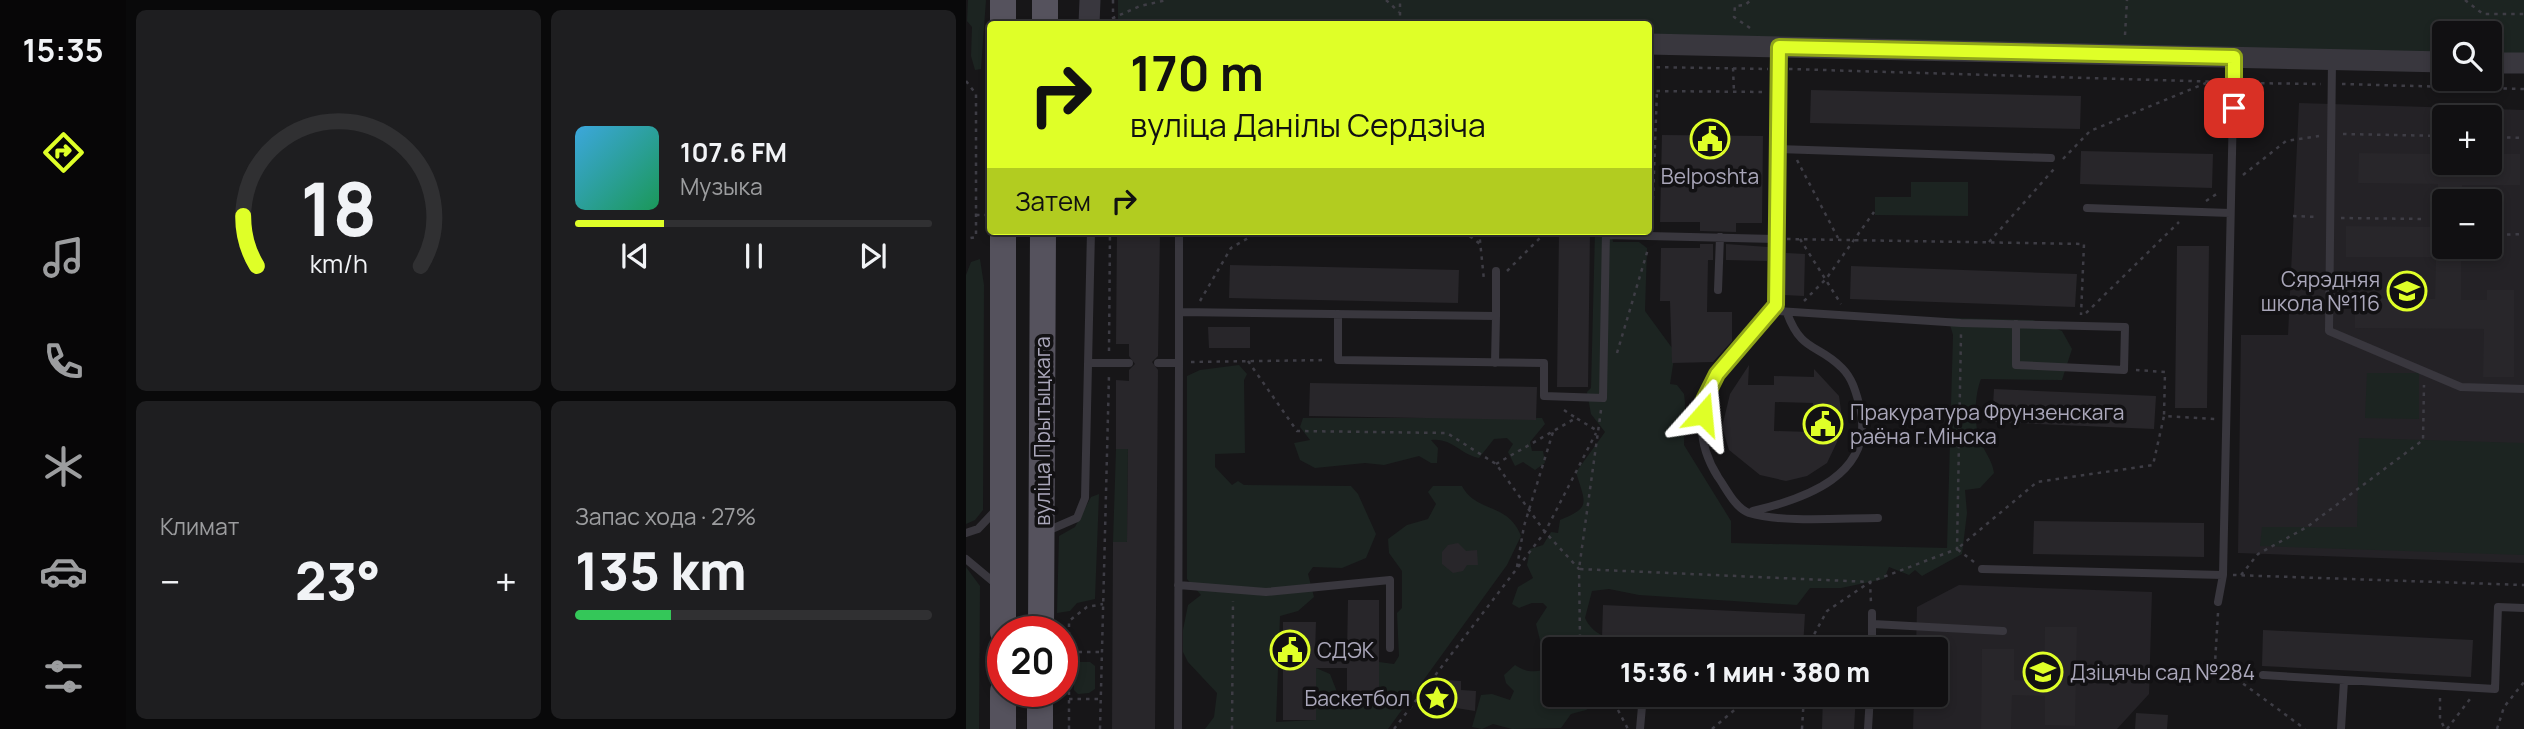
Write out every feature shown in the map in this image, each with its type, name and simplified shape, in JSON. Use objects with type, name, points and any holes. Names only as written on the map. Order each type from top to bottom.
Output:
[{"type":"main road","points":[[1003,0],[1003,21]]},
{"type":"main road","points":[[1045,0],[1045,21]]},
{"type":"main road","name":"вуліца Прытыцкага","points":[[1003,235],[1003,616]]},
{"type":"main road","name":"вуліца Прытыцкага","points":[[1041,616],[1043,235]]},
{"type":"main road","points":[[1003,707],[1003,729]]},
{"type":"main road","points":[[1040,707],[1040,729]]},
{"type":"street","points":[[1089,21],[1090,0]]},
{"type":"street","points":[[1652,44],[2432,62]]},
{"type":"street","points":[[2502,63],[2524,63]]},
{"type":"lane","points":[[1779,47],[1777,92],[1780,149],[1774,239],[1777,311],[1961,323],[2016,324],[2125,327],[2124,370],[2015,365],[2016,324]]},
{"type":"lane","points":[[2218,602],[2223,575],[2234,57]]},
{"type":"lane","points":[[2332,60],[2334,84],[2329,331],[2461,387],[2524,389]]},
{"type":"lane","points":[[1780,149],[2051,158]]},
{"type":"lane","points":[[2087,208],[2230,213]]},
{"type":"lane","points":[[1041,534],[1077,518],[1085,498],[1091,235]]},
{"type":"lane","points":[[1178,729],[1179,235]]},
{"type":"lane","points":[[1338,314],[1338,360],[1544,363],[1544,396],[1603,398],[1606,235]]},
{"type":"lane","points":[[1652,235],[1774,239]]},
{"type":"lane","points":[[1718,290],[1720,237]]},
{"type":"lane","points":[[1495,363],[1496,271]]},
{"type":"lane","points":[[1776,305],[1717,374],[1704,400],[1702,428],[1706,451],[1732,498],[1747,512],[1781,517],[1878,518]]},
{"type":"lane","points":[[1179,312],[1496,316]]},
{"type":"lane","points":[[1747,512],[1802,498],[1830,482],[1851,462],[1859,444],[1861,415],[1855,387],[1843,368],[1795,335],[1787,313]]},
{"type":"lane","points":[[1158,363],[1179,362]]},
{"type":"lane","points":[[1089,363],[1129,363]]},
{"type":"lane","points":[[966,533],[978,529],[1003,500]]},
{"type":"lane","points":[[966,559],[1003,591]]},
{"type":"lane","points":[[1982,569],[2223,575]]},
{"type":"lane","points":[[1178,585],[1266,592],[1390,580],[1390,648]]},
{"type":"lane","points":[[2263,676],[2495,689],[2498,607],[2524,608]]},
{"type":"lane","points":[[1872,613],[1872,637]]},
{"type":"lane","points":[[1873,624],[2003,631]]},
{"type":"lane","points":[[2341,729],[2344,681]]},
{"type":"lane","points":[[1640,729],[1642,707]]},
{"type":"lane","points":[[1868,729],[1869,707]]},
{"type":"path","points":[[1113,0],[1113,18],[1140,6],[1167,0]]},
{"type":"path","points":[[1386,0],[1400,14]]},
{"type":"path","points":[[1400,0],[1400,21]]},
{"type":"path","points":[[1735,0],[1735,6]]},
{"type":"path","points":[[2125,32],[2127,0]]},
{"type":"path","points":[[2465,0],[2483,14],[2524,14]]},
{"type":"path","points":[[1652,67],[2524,89]]},
{"type":"path","points":[[1733,68],[1734,92]]},
{"type":"path","points":[[966,82],[976,94],[976,237],[966,239]]},
{"type":"path","points":[[1989,242],[2090,131],[2210,82]]},
{"type":"path","points":[[1652,91],[1777,92]]},
{"type":"path","points":[[1615,360],[1652,235],[1657,91]]},
{"type":"path","points":[[1774,239],[2084,244],[2081,318],[2191,211],[2286,141],[2333,134],[2432,136]]},
{"type":"path","points":[[2502,137],[2524,138]]},
{"type":"path","points":[[1780,149],[1796,159],[1838,240]]},
{"type":"path","points":[[1787,313],[1806,300],[1826,279],[1874,212]]},
{"type":"path","points":[[976,215],[987,215]]},
{"type":"path","points":[[2293,216],[2312,217]]},
{"type":"path","points":[[2331,218],[2426,219]]},
{"type":"path","points":[[2502,235],[2524,234]]},
{"type":"path","points":[[1100,729],[1110,235]]},
{"type":"path","points":[[1194,312],[1231,248],[1253,235]]},
{"type":"path","points":[[1469,235],[1480,243]]},
{"type":"path","points":[[1479,235],[1482,280],[1496,281],[1543,235]]},
{"type":"path","points":[[1800,239],[1844,309]]},
{"type":"path","points":[[1957,549],[1961,323]]},
{"type":"path","points":[[1179,362],[1338,360]]},
{"type":"path","points":[[1248,361],[1297,431],[1447,433],[1496,464],[1545,532],[1579,569],[1870,582]]},
{"type":"path","points":[[1812,637],[1827,611],[1870,582],[1957,549],[2037,482],[2153,466],[2164,416],[2165,372],[2124,370]]},
{"type":"path","points":[[2241,575],[2258,554],[2307,527],[2423,440],[2425,372]]},
{"type":"path","points":[[1580,637],[1579,569],[1603,398]]},
{"type":"path","points":[[2164,416],[2227,419]]},
{"type":"path","points":[[1496,464],[1576,418],[1597,430]]},
{"type":"path","points":[[1394,729],[1545,532],[1597,430]]},
{"type":"path","points":[[1517,569],[1530,511],[1553,432]]},
{"type":"path","points":[[1957,549],[1982,569]]},
{"type":"path","points":[[2223,575],[2524,585]]},
{"type":"path","points":[[1870,582],[1872,613]]},
{"type":"path","points":[[1232,729],[1233,591]]},
{"type":"path","points":[[2218,602],[2215,663],[2305,729]]},
{"type":"path","points":[[1075,616],[1087,607],[1103,604]]},
{"type":"path","points":[[1078,652],[1101,652]]},
{"type":"path","points":[[2497,729],[2504,707],[2524,682]]},
{"type":"path","points":[[2440,687],[2440,719],[2446,729],[2478,688]]},
{"type":"path","points":[[1078,699],[1101,699]]},
{"type":"path","points":[[1069,707],[1069,729]]},
{"type":"path","points":[[1616,707],[1628,729]]},
{"type":"path","points":[[1712,729],[1738,707]]},
{"type":"path","points":[[1802,729],[1803,707]]},
{"type":"shaded area","points":[[968,0],[986,0],[981,69],[975,70],[971,56],[972,27],[967,21]]},
{"type":"shaded area","points":[[1118,0],[2524,0],[2524,56],[2502,55],[2502,21],[2432,21],[2432,54],[1652,35],[1652,21],[1118,21]]},
{"type":"shaded area","name":"Сярэдняя школа №116","points":[[2299,103],[2432,107],[2432,175],[2502,175],[2502,109],[2524,110],[2524,563],[2238,553],[2241,335],[2288,335]]},
{"type":"shaded area","points":[[1911,182],[1968,182],[1968,216],[1875,215],[1875,197],[1911,197]]},
{"type":"shaded area","points":[[1595,235],[1612,235],[1613,242],[1639,242],[1647,248],[1645,311],[1675,352],[1670,384],[1677,385],[1684,394],[1684,445],[1731,521],[1731,543],[1947,548],[1953,335],[1948,318],[2033,320],[2062,331],[2072,349],[2062,380],[1981,379],[1976,404],[1977,432],[1994,473],[1980,488],[1965,490],[1967,513],[1962,554],[1922,576],[1915,570],[1909,575],[1889,567],[1884,579],[1841,588],[1810,588],[1797,605],[1639,595],[1609,589],[1592,591],[1585,618],[1593,630],[1606,637],[1542,637],[1542,648],[1536,624],[1547,607],[1543,603],[1532,603],[1519,608],[1512,604],[1518,587],[1533,578],[1527,565],[1530,549],[1543,545],[1551,532],[1558,533],[1560,520],[1577,511],[1583,503],[1576,472],[1605,432],[1591,414],[1587,392],[1591,388]]},
{"type":"shaded area","points":[[980,259],[984,285],[983,510],[975,520],[966,524],[966,275],[971,262]]},
{"type":"shaded area","points":[[1239,365],[1247,374],[1244,380],[1245,453],[1215,454],[1215,467],[1232,485],[1238,481],[1244,485],[1351,486],[1358,494],[1376,534],[1366,558],[1342,568],[1313,567],[1308,574],[1314,597],[1298,611],[1280,616],[1276,722],[1315,720],[1316,668],[1330,674],[1339,697],[1379,698],[1379,662],[1394,664],[1399,656],[1397,613],[1402,608],[1402,571],[1389,553],[1388,539],[1407,525],[1428,519],[1436,504],[1428,492],[1433,486],[1462,486],[1475,500],[1508,518],[1521,536],[1507,565],[1388,729],[1205,729],[1214,717],[1217,693],[1188,662],[1183,652],[1183,630],[1188,605],[1201,595],[1187,579],[1187,376],[1200,370]]},
{"type":"shaded area","points":[[2367,373],[2419,373],[2419,419],[2365,418]]},
{"type":"shaded area","points":[[1303,418],[1542,418],[1545,424],[1530,442],[1532,451],[1543,451],[1545,463],[1535,470],[1523,462],[1515,466],[1508,452],[1513,444],[1507,438],[1494,439],[1479,458],[1450,443],[1431,440],[1438,448],[1437,463],[1431,463],[1419,456],[1384,465],[1365,463],[1315,468],[1300,460],[1294,443],[1310,440],[1300,427]]},
{"type":"shaded area","points":[[2359,438],[2524,443],[2524,555],[2260,546],[2262,527],[2357,527]]},
{"type":"shaded area","points":[[1116,449],[1128,449],[1127,542],[1113,542]]},
{"type":"shaded area","points":[[1099,494],[1095,599],[1077,603],[1070,611],[1057,613],[1059,536],[1075,527],[1091,497]]},
{"type":"shaded area","points":[[966,567],[980,586],[979,729],[966,729]]},
{"type":"shaded area","name":"Дзіцячы сад №284","points":[[1959,585],[2152,592],[2149,694],[2117,729],[1913,729],[1914,707],[1948,707],[1948,637],[1916,637],[1917,607]]},
{"type":"shaded area","points":[[1078,662],[1090,662],[1095,666],[1095,689],[1089,693],[1078,694]]},
{"type":"shaded area","points":[[1515,665],[1524,670],[1542,670],[1542,707],[1591,707],[1571,714],[1561,728],[1512,729],[1493,724],[1482,729],[1472,727],[1481,695],[1492,694],[1510,700],[1514,691],[1506,683],[1504,675]]},
{"type":"building","points":[[1811,90],[2081,96],[2080,129],[1810,123]]},
{"type":"building","points":[[1662,135],[1763,136],[1762,223],[1736,223],[1736,232],[1700,231],[1700,222],[1660,222]]},
{"type":"building","points":[[2081,151],[2213,154],[2212,188],[2080,184]]},
{"type":"building","points":[[2359,153],[2432,154],[2432,175],[2502,175],[2502,154],[2520,154],[2520,185],[2462,185],[2462,189],[2438,189],[2438,184],[2358,183]]},
{"type":"building","points":[[2346,226],[2432,227],[2432,257],[2346,257]]},
{"type":"building","points":[[1117,235],[1160,235],[1158,356],[1152,362],[1158,370],[1155,729],[1112,729],[1113,542],[1127,542],[1128,449],[1116,449],[1116,380],[1129,381],[1129,370],[1135,364],[1129,356],[1129,344],[1116,344]]},
{"type":"building","points":[[1559,235],[1590,235],[1588,387],[1557,387]]},
{"type":"building","points":[[1700,244],[1713,244],[1713,260],[1708,260],[1707,312],[1732,312],[1732,341],[1713,362],[1672,363],[1670,301],[1660,301],[1661,248],[1700,248]]},
{"type":"building","points":[[1726,244],[1768,247],[1767,261],[1726,260]]},
{"type":"building","points":[[2177,246],[2209,246],[2207,408],[2175,408]]},
{"type":"building","points":[[1786,253],[1805,254],[1804,296],[1784,295]]},
{"type":"building","points":[[2436,259],[2461,259],[2461,300],[2487,300],[2487,290],[2514,290],[2514,377],[2483,377],[2484,329],[2355,328],[2355,298],[2435,299]]},
{"type":"building","points":[[1230,265],[1459,270],[1458,303],[1229,298]]},
{"type":"building","points":[[1851,266],[2077,274],[2075,307],[1850,299]]},
{"type":"building","points":[[1208,327],[1250,327],[1250,348],[1209,348]]},
{"type":"building","points":[[1749,365],[1748,385],[1774,385],[1774,376],[1814,377],[1814,369],[1839,396],[1842,418],[1837,442],[1827,463],[1807,476],[1786,481],[1760,475],[1729,450],[1722,427],[1730,394]],"holes":[[[1775,402],[1813,403],[1812,432],[1774,431]]]},
{"type":"building","points":[[1310,383],[1537,387],[1536,420],[1309,416]]},
{"type":"building","points":[[1994,389],[2156,396],[2154,429],[1992,422]]},
{"type":"building","points":[[2034,521],[2204,523],[2204,557],[2033,554]]},
{"type":"building","points":[[1458,543],[1466,551],[1477,550],[1478,565],[1467,565],[1463,571],[1453,573],[1442,564],[1442,552],[1448,545]]},
{"type":"building","points":[[1348,600],[1379,600],[1379,698],[1347,698],[1347,668],[1316,668],[1316,720],[1283,720],[1283,622],[1316,622],[1315,653],[1347,653]]},
{"type":"building","points":[[1603,605],[1805,614],[1804,637],[1602,637]]},
{"type":"building","points":[[2045,627],[2077,627],[2075,726],[2045,725],[2045,696],[2012,695],[2011,729],[1981,729],[1982,649],[2014,649],[2014,680],[2044,681]]},
{"type":"building","points":[[2263,630],[2473,640],[2471,677],[2262,666]]},
{"type":"building","points":[[1447,680],[1461,681],[1461,690],[1476,691],[1475,711],[1437,705],[1438,689],[1446,690]]},
{"type":"building","points":[[1823,707],[1855,707],[1854,729],[1822,729]]},
{"type":"building","points":[[2136,713],[2168,715],[2167,729],[2135,729]]},
{"type":"place","name":"Belposhta","points":[[1710,139]]},
{"type":"place","name":"Сярэдняя школа №116","points":[[2407,291]]},
{"type":"place","name":"Пракуратура Фрунзенскага раёна г.Мінска","points":[[1823,424]]},
{"type":"place","name":"СДЭК","points":[[1290,650]]},
{"type":"place","name":"Дзіцячы сад №284","points":[[2043,672]]},
{"type":"place","name":"Баскетбол","points":[[1437,698]]},
{"type":"route","points":[[1703,414],[1704,400],[1717,374],[1776,305],[1773,295],[1779,47],[2234,57],[2234,108]]}]
